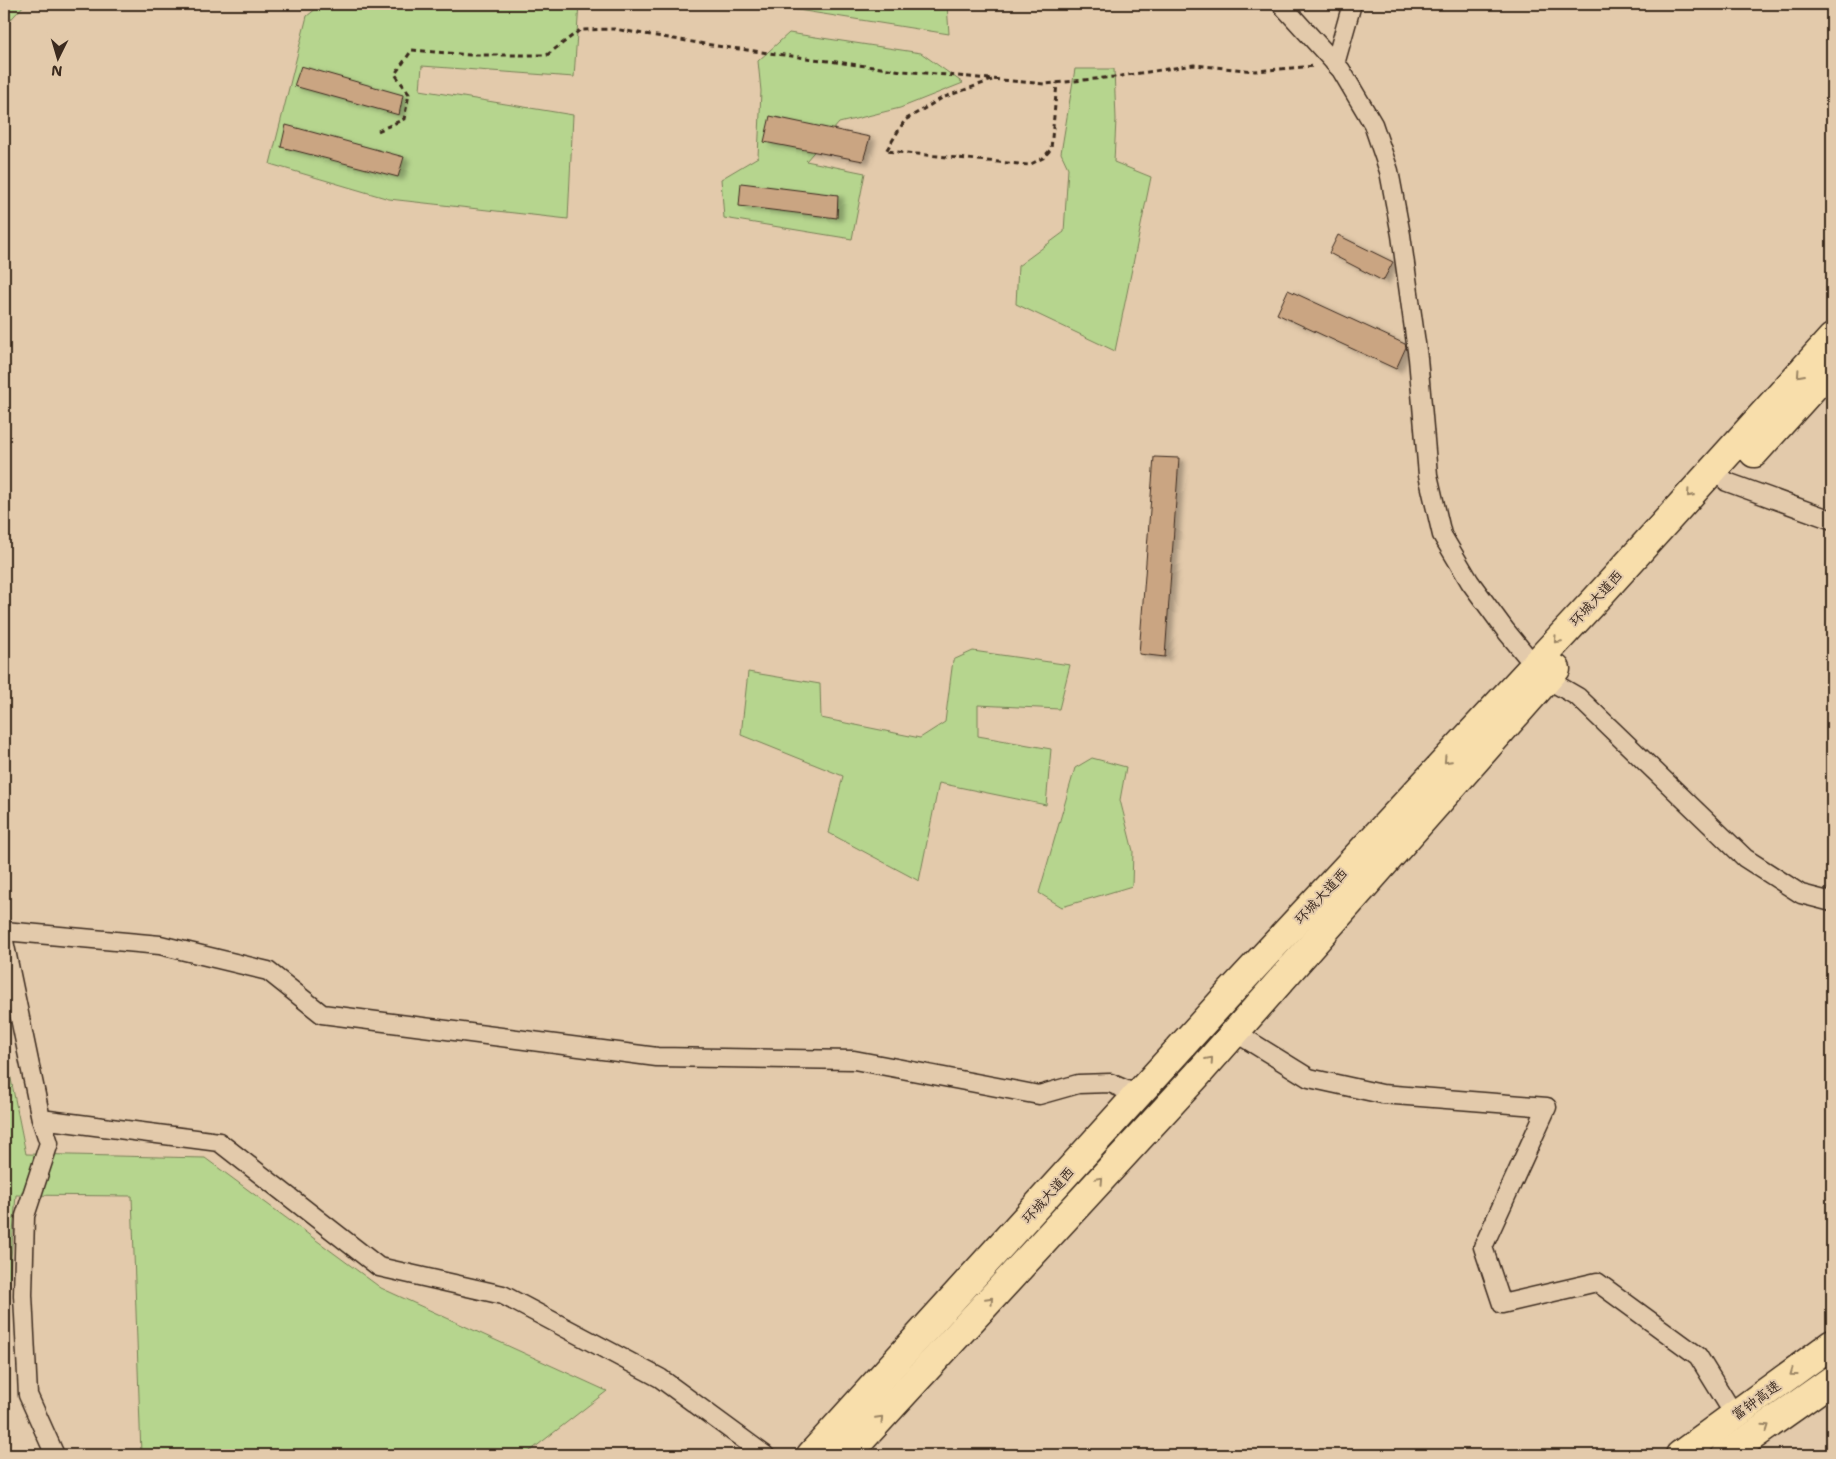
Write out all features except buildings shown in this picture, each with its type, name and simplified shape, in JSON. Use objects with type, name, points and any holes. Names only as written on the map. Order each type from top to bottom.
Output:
[{"type":"main road","name":"环城大道西","points":[[1721,475],[1832,338]]},
{"type":"main road","name":"环城大道西","points":[[811,1455],[1138,1095],[1541,672],[1721,475],[1832,367]]},
{"type":"main road","name":"环城大道西","points":[[847,1455],[1232,1035],[1541,672]]},
{"type":"main road","name":"富钟高速","points":[[1680,1455],[1832,1344]]},
{"type":"main road","name":"富钟高速","points":[[1726,1455],[1832,1380]]},
{"type":"street","points":[[1282,4],[1341,70],[1373,124],[1389,171],[1401,235],[1418,358],[1428,475],[1442,535],[1470,582],[1506,631],[1541,672],[1578,697],[1746,858],[1801,894],[1832,902]]},
{"type":"street","points":[[1335,64],[1352,4]]},
{"type":"street","points":[[1721,475],[1832,520]]},
{"type":"street","points":[[4,931],[160,945],[268,971],[322,1014],[657,1057],[854,1060],[1039,1095],[1078,1084],[1110,1083],[1138,1095]]},
{"type":"street","points":[[4,941],[42,1119],[49,1143],[25,1216],[23,1295],[28,1395],[55,1455]]},
{"type":"street","points":[[1232,1035],[1243,1037],[1309,1078],[1382,1094],[1547,1107],[1483,1247],[1502,1304],[1597,1282],[1698,1356],[1726,1403]]},
{"type":"street","points":[[42,1119],[219,1142],[379,1267],[503,1295],[660,1378],[765,1455]]},
{"type":"path","points":[[378,131],[404,119],[409,94],[396,74],[412,50],[470,55],[547,55],[580,30],[614,29],[736,49],[902,71],[1045,84],[1114,77],[1194,65],[1255,71],[1335,64]]},
{"type":"path","points":[[993,79],[942,98],[905,120],[886,151],[1029,165],[1042,158],[1051,149],[1057,83]]},
{"type":"green space","points":[[4,4],[25,4],[4,27]]},
{"type":"green space","points":[[322,4],[579,4],[574,77],[422,66],[420,90],[573,115],[568,219],[389,199],[270,164],[307,16]]},
{"type":"green space","points":[[760,4],[947,4],[949,34]]},
{"type":"green space","points":[[789,33],[921,53],[963,83],[900,108],[839,123],[806,161],[865,173],[852,239],[724,218],[721,179],[758,157],[761,91],[758,61]]},
{"type":"green space","points":[[1075,69],[1114,69],[1116,119],[1114,162],[1151,177],[1115,351],[1016,304],[1018,266],[1064,232],[1068,168],[1061,153]]},
{"type":"green space","points":[[973,651],[1070,665],[1059,709],[978,705],[978,736],[1051,749],[1046,805],[939,783],[919,881],[829,833],[843,776],[741,735],[748,672],[820,684],[821,718],[920,738],[945,722],[953,660]]},
{"type":"green space","points":[[1092,758],[1126,767],[1120,800],[1133,851],[1132,886],[1062,907],[1039,893],[1075,768]]},
{"type":"green space","points":[[4,1044],[26,1154],[205,1158],[381,1288],[607,1391],[525,1455],[141,1455],[132,1196],[16,1195],[4,1346]]}]
